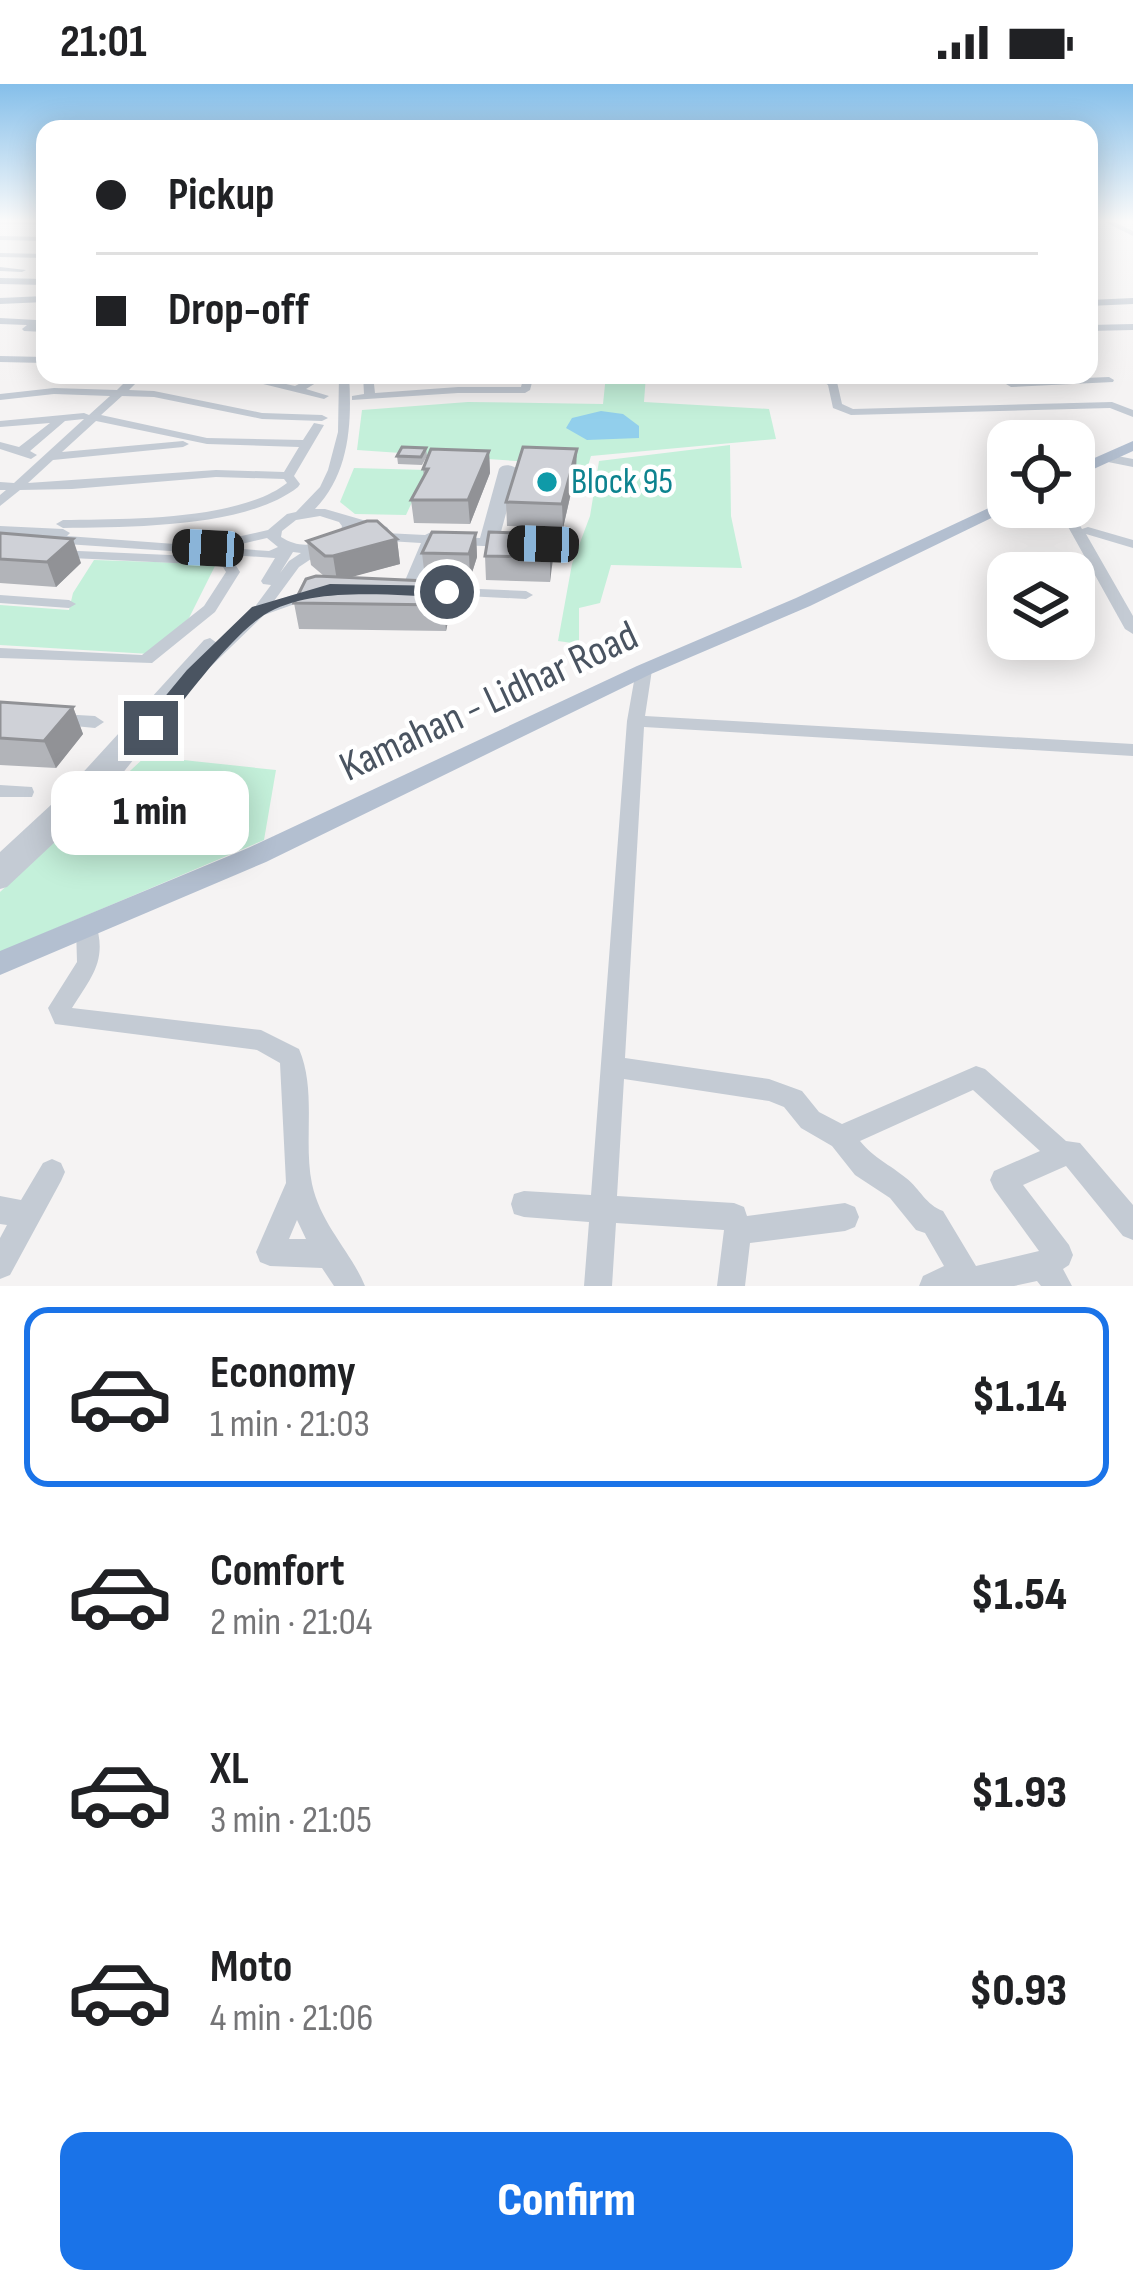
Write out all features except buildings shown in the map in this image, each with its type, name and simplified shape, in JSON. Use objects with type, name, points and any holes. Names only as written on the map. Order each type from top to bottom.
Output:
[{"type":"main road","points":[[1095,463],[1133,445]]},
{"type":"main road","name":"Kamahan - Lidhar Road","points":[[0,963],[257,855],[644,670],[987,514]]},
{"type":"street","points":[[24,276],[36,279]]},
{"type":"street","points":[[2,290],[24,276]]},
{"type":"street","points":[[2,290],[33,292]]},
{"type":"street","points":[[2,290],[36,297]]},
{"type":"street","points":[[1098,304],[1133,302]]},
{"type":"street","points":[[0,321],[36,326]]},
{"type":"street","points":[[0,330],[36,327]]},
{"type":"street","points":[[1098,328],[1133,327]]},
{"type":"street","points":[[0,359],[36,363]]},
{"type":"street","points":[[0,370],[36,365]]},
{"type":"street","points":[[1098,380],[1109,380]]},
{"type":"street","points":[[0,397],[116,384]]},
{"type":"street","points":[[0,502],[5,488],[124,384]]},
{"type":"street","points":[[129,384],[262,416],[320,422],[288,476]]},
{"type":"street","points":[[279,384],[324,396]]},
{"type":"street","points":[[297,389],[307,384]]},
{"type":"street","points":[[0,533],[229,542],[273,533],[278,524],[318,501],[335,465],[346,411],[344,384]]},
{"type":"street","points":[[358,384],[363,398]]},
{"type":"street","points":[[0,864],[121,752],[259,611],[294,564],[349,531],[332,502],[366,384]]},
{"type":"street","points":[[363,398],[525,390],[528,384]]},
{"type":"street","points":[[531,404],[532,384]]},
{"type":"street","points":[[831,384],[837,406],[846,411],[1112,405],[1133,414]]},
{"type":"street","points":[[1011,384],[1047,406]]},
{"type":"street","points":[[0,424],[89,416],[208,440]]},
{"type":"street","points":[[22,452],[61,418]]},
{"type":"street","points":[[4,446],[36,421]]},
{"type":"street","points":[[76,454],[111,421]]},
{"type":"street","points":[[4,446],[45,456],[208,440],[307,444]]},
{"type":"street","points":[[1107,458],[1133,463]]},
{"type":"street","points":[[5,488],[86,488],[212,472],[293,480],[292,490],[261,504],[158,520],[63,524]]},
{"type":"street","points":[[488,538],[500,499]]},
{"type":"street","points":[[300,514],[341,517],[384,531],[426,536]]},
{"type":"street","points":[[1075,528],[1133,629]]},
{"type":"street","points":[[1088,531],[1133,544]]},
{"type":"street","points":[[0,533],[271,555],[288,548],[366,537],[527,541]]},
{"type":"street","points":[[273,533],[288,548]]},
{"type":"street","points":[[426,536],[398,590],[526,595]]},
{"type":"street","points":[[0,881],[88,800],[173,680],[253,599],[288,548]]},
{"type":"street","points":[[0,653],[146,660],[210,609],[233,572],[232,566],[48,553]]},
{"type":"street","points":[[259,611],[330,590]]},
{"type":"street","points":[[0,599],[69,604]]},
{"type":"street","points":[[598,1286],[636,721],[644,670]]},
{"type":"street","points":[[48,719],[95,722]]},
{"type":"street","points":[[636,721],[1133,750]]},
{"type":"street","points":[[0,790],[25,792]]},
{"type":"street","points":[[87,927],[88,962],[59,1014],[242,1037],[287,1051],[298,1091],[299,1183],[327,1255],[351,1286]]},
{"type":"street","points":[[614,1066],[781,1093],[793,1099],[810,1120],[841,1137],[864,1166],[933,1221],[969,1280]]},
{"type":"street","points":[[841,1137],[976,1077],[1062,1154]]},
{"type":"street","points":[[933,1286],[1051,1275],[1059,1255],[1003,1180],[1062,1154],[1071,1152],[1133,1226]]},
{"type":"street","points":[[0,1265],[13,1213],[52,1172]]},
{"type":"street","points":[[299,1183],[269,1252],[327,1255]]},
{"type":"street","points":[[524,1204],[602,1213],[734,1217],[738,1231],[731,1286]]},
{"type":"street","points":[[738,1231],[845,1217]]},
{"type":"green space","points":[[605,384],[645,384],[644,402],[769,409],[776,439],[591,456],[588,466],[357,450],[362,410],[468,402],[603,404]]},
{"type":"green space","points":[[730,445],[731,516],[742,568],[611,565],[600,603],[579,608],[579,644],[558,641],[599,461]]},
{"type":"green space","points":[[354,468],[427,470],[406,515],[355,514],[340,502]]},
{"type":"green space","points":[[94,560],[216,564],[189,618],[150,654],[0,645],[0,605],[69,610],[73,593]]},
{"type":"green space","points":[[146,756],[276,770],[264,840],[0,952],[0,892]]},
{"type":"water","points":[[601,411],[623,414],[639,426],[639,438],[587,440],[566,428],[572,418]]},
{"type":"place","name":"Block 95","points":[[547,482]]},
{"type":"route","points":[[151,728],[194,674],[259,611],[330,590],[447,592]]}]
